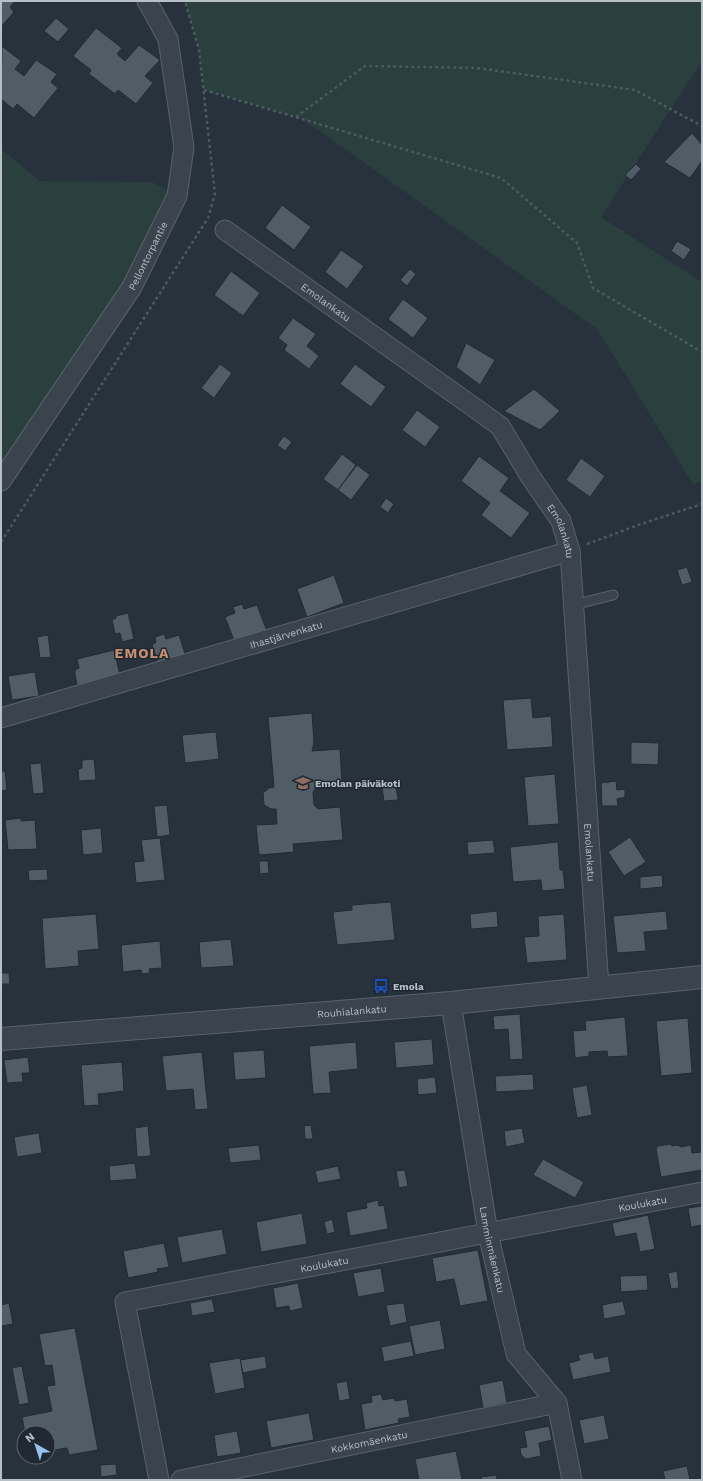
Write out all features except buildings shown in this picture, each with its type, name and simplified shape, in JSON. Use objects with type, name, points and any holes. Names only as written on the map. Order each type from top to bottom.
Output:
[{"type":"street","name":"Pellontorpantie","points":[[1,481],[132,287],[177,196],[184,147],[168,39],[147,1]]},
{"type":"street","name":"Emolankatu","points":[[225,230],[500,426],[530,476],[561,521],[570,551],[599,988]]},
{"type":"street","name":"Ihastjärvenkatu","points":[[1,718],[570,551]]},
{"type":"street","name":"Rouhialankatu","points":[[1,1039],[451,1003],[702,977]]},
{"type":"street","name":"Lamminmäenkatu","points":[[451,1003],[488,1233],[516,1354],[557,1403],[572,1480]]},
{"type":"street","name":"Koulukatu","points":[[159,1480],[125,1302],[702,1192]]},
{"type":"street","name":"Kokkomäenkatu","points":[[181,1480],[557,1403]]},
{"type":"lane","points":[[573,604],[613,595]]},
{"type":"path","points":[[296,117],[365,66],[477,68],[634,90],[702,126]]},
{"type":"path","points":[[204,90],[501,178],[577,243],[593,288],[702,352]]},
{"type":"path","points":[[570,551],[644,523],[702,504]]},
{"type":"green space","points":[[185,1],[702,1],[702,61],[601,217],[702,282],[702,482],[693,484],[597,329],[303,119],[204,90],[199,50]]},
{"type":"green space","points":[[1,149],[40,181],[152,182],[177,196],[1,481]]},
{"type":"place","name":"Emolan päiväkoti","points":[[303,783]]},
{"type":"place","name":"Emola","points":[[381,986]]},
{"type":"district","name":"EMOLA","points":[[142,653]]}]
